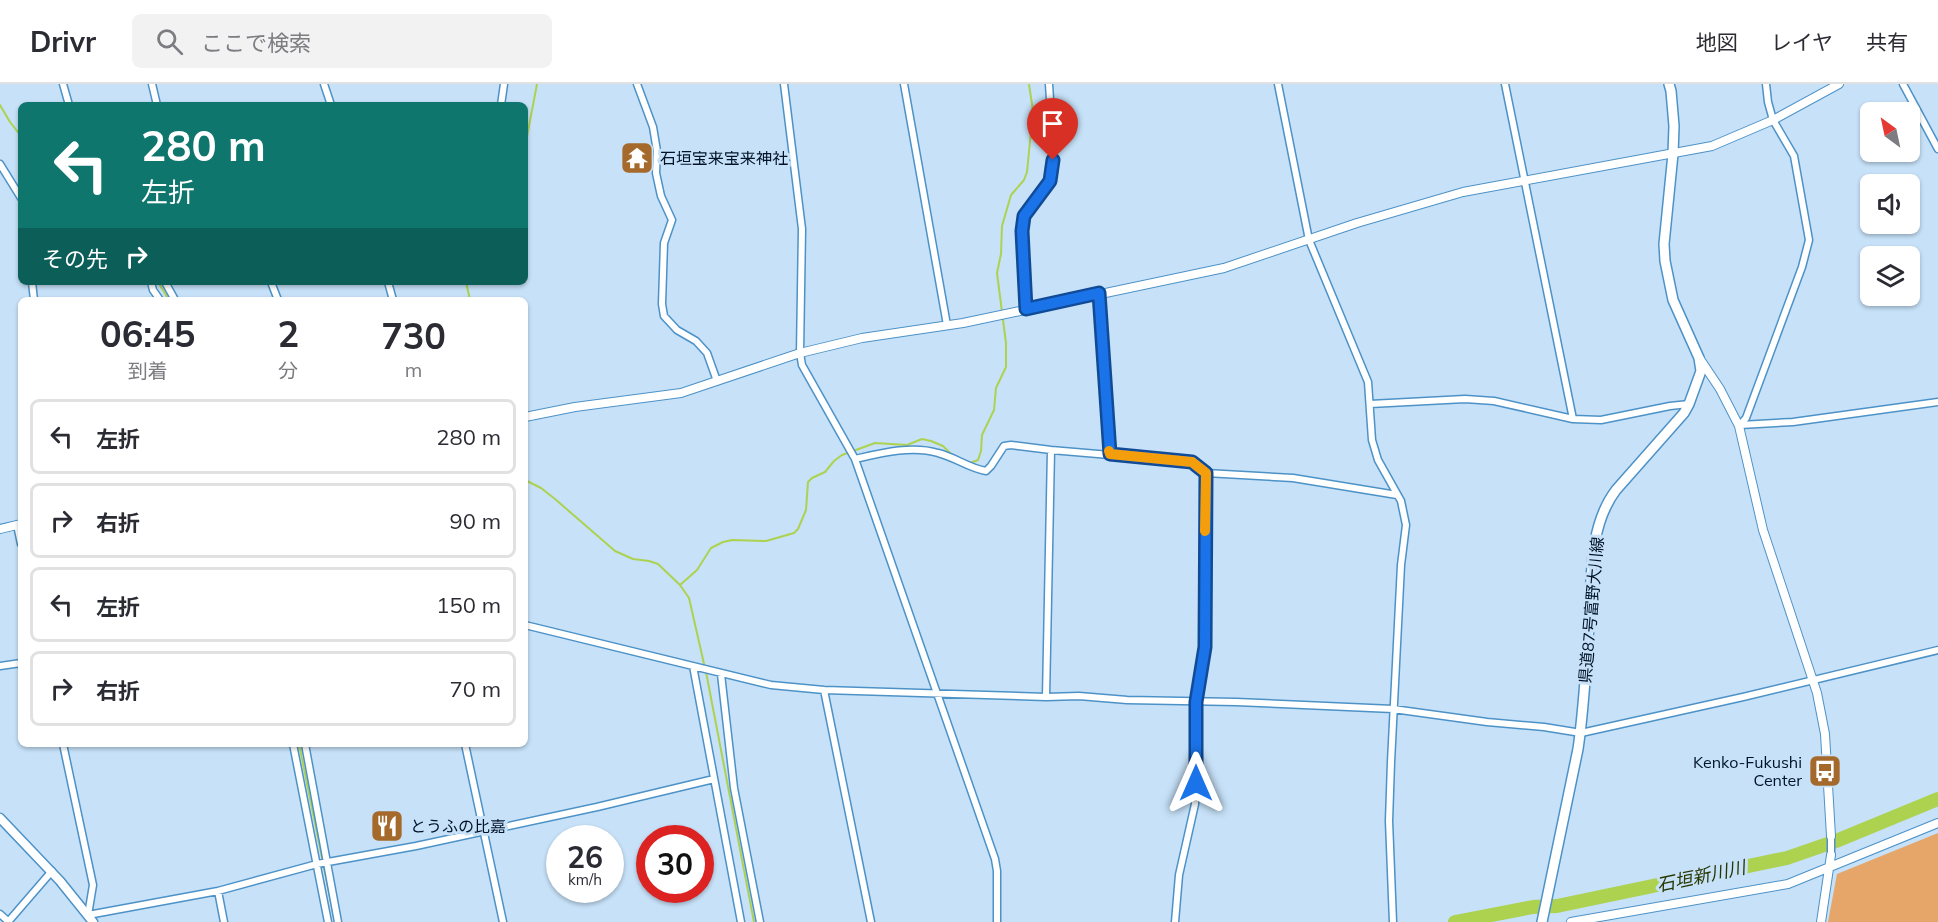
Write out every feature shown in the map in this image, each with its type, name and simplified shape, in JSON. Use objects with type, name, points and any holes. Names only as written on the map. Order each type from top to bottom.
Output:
[{"type":"main road","points":[[1669,84],[1674,126],[1664,244],[1665,261],[1673,300],[1699,358]]},
{"type":"main road","name":"県道87号富野大川線","points":[[1543,919],[1581,733],[1594,551],[1602,513],[1616,490],[1672,427],[1689,404],[1701,371],[1699,358]]},
{"type":"main road","points":[[0,818],[52,871],[90,919]]},
{"type":"street","points":[[63,84],[68,102]]},
{"type":"street","points":[[152,84],[156,102]]},
{"type":"street","points":[[324,84],[330,102]]},
{"type":"street","points":[[501,102],[504,84]]},
{"type":"street","points":[[637,84],[653,127],[657,150],[656,173],[661,196],[672,220],[664,243],[662,304],[664,316],[677,330],[696,342],[707,353],[717,381]]},
{"type":"street","points":[[784,84],[802,229],[801,364],[855,459],[938,693],[995,859],[997,922]]},
{"type":"street","points":[[904,84],[946,325]]},
{"type":"street","points":[[1026,309],[1022,231],[1024,216],[1050,181],[1053,147],[1049,84]]},
{"type":"street","points":[[1278,84],[1309,240],[1368,382],[1371,430],[1375,450],[1404,510],[1406,525],[1403,538],[1393,709],[1389,821],[1393,921]]},
{"type":"street","points":[[1505,84],[1573,419]]},
{"type":"street","points":[[1739,426],[1746,418],[1802,267],[1809,240],[1794,156],[1773,120],[1766,84]]},
{"type":"street","points":[[528,416],[575,407],[681,393],[800,353],[862,338],[946,325],[1224,268],[1357,223],[1463,192],[1712,146],[1773,120],[1839,84]]},
{"type":"street","points":[[1903,84],[1938,149]]},
{"type":"street","points":[[0,164],[18,193]]},
{"type":"street","points":[[1099,293],[1110,454]]},
{"type":"street","points":[[1699,358],[1720,389],[1739,426],[1762,530],[1817,693],[1825,734],[1831,836],[1830,868],[1821,922]]},
{"type":"street","points":[[1370,404],[1465,399],[1494,401],[1573,419],[1601,420],[1689,404]]},
{"type":"street","points":[[1739,426],[1793,422],[1938,402]]},
{"type":"street","points":[[855,459],[920,449],[939,453],[973,469],[986,471],[1004,446],[1011,445],[1192,462],[1206,473],[1293,478],[1397,495]]},
{"type":"street","points":[[1046,697],[1051,450]]},
{"type":"street","points":[[1175,922],[1179,875],[1196,804],[1196,702],[1205,647],[1206,473]]},
{"type":"street","points":[[0,529],[18,525]]},
{"type":"street","points":[[528,626],[771,685],[824,690],[1079,696],[1127,700],[1393,709],[1581,733],[1938,650]]},
{"type":"street","points":[[0,666],[18,663]]},
{"type":"street","points":[[693,666],[741,922]]},
{"type":"street","points":[[721,674],[734,788],[760,922]]},
{"type":"street","points":[[824,690],[871,922]]},
{"type":"street","points":[[64,747],[93,885],[90,919],[218,891],[317,864],[416,846],[714,779]]},
{"type":"street","points":[[294,747],[328,922]]},
{"type":"street","points":[[305,747],[338,922]]},
{"type":"street","points":[[466,747],[502,922]]},
{"type":"street","points":[[1570,922],[1788,884],[1938,823]]},
{"type":"street","points":[[0,914],[8,922],[52,871]]},
{"type":"street","points":[[218,891],[224,922]]},
{"type":"shaded area","points":[[1938,833],[1938,922],[1828,922],[1837,874]]},
{"type":"waterway","points":[[528,131],[537,84]]},
{"type":"waterway","points":[[970,463],[978,460],[982,435],[994,410],[996,388],[1006,367],[1006,343],[997,273],[1001,254],[1002,226],[1011,195],[1024,180],[1027,172],[1033,111],[1029,84]]},
{"type":"waterway","points":[[0,105],[18,132]]},
{"type":"waterway","points":[[160,285],[167,297]]},
{"type":"waterway","points":[[467,285],[469,297]]},
{"type":"waterway","points":[[680,585],[697,570],[711,548],[723,542],[766,541],[794,533],[806,510],[808,482],[825,472],[842,455],[875,443],[907,445],[922,439],[943,446],[952,455]]},
{"type":"waterway","points":[[528,482],[555,499],[615,551],[633,559],[658,564],[680,585],[689,598],[707,677],[754,922]]},
{"type":"waterway","points":[[300,747],[335,922]]},
{"type":"waterway","name":"石垣新川川","points":[[1455,922],[1533,907],[1557,906],[1787,858],[1836,841],[1938,799]]},
{"type":"slow traffic","points":[[1109,451],[1110,454],[1192,462],[1206,473],[1205,531]]},
{"type":"place","name":"石垣宝来宝来神社","points":[[637,158]]},
{"type":"place","name":"Kenko-Fukushi Center","points":[[1825,771]]},
{"type":"place","name":"とうふの比嘉","points":[[387,826]]},
{"type":"route","points":[[1053,160],[1050,181],[1024,216],[1022,231],[1026,309],[1099,293],[1110,454],[1192,462],[1206,473],[1205,647],[1196,702],[1196,783]]}]
